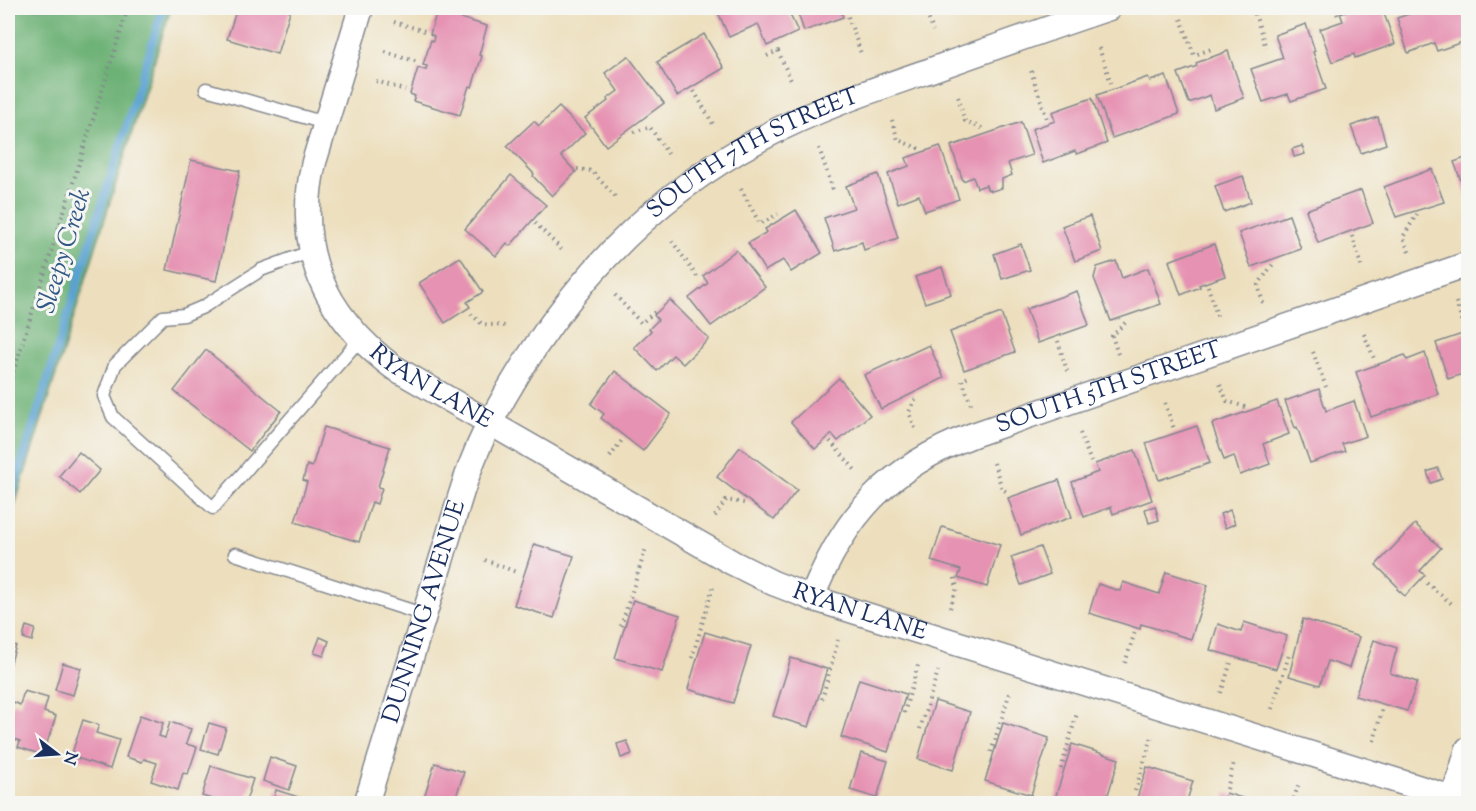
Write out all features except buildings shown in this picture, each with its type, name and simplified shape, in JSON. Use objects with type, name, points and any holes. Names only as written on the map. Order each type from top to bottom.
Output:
[{"type":"street","name":"RYAN LANE","points":[[361,8],[325,123],[309,187],[307,220],[312,251],[322,284],[336,309],[360,339],[393,367],[733,563],[773,583],[812,598],[1461,801]]},
{"type":"street","name":"SOUTH 7TH STREET","points":[[490,424],[544,335],[581,284],[640,223],[696,177],[763,137],[824,108],[1109,8]]},
{"type":"street","name":"SOUTH 5TH STREET","points":[[812,598],[829,557],[858,514],[896,476],[933,452],[972,435],[1468,264]]},
{"type":"street","name":"DUNNING AVENUE","points":[[366,804],[471,469],[490,424]]},
{"type":"street","points":[[1461,801],[1468,749]]},
{"type":"lane","points":[[206,89],[325,123]]},
{"type":"lane","points":[[312,251],[261,270],[203,307],[184,315],[163,316],[115,365],[104,396],[113,417],[213,508],[360,339]]},
{"type":"lane","points":[[235,554],[424,615]]},
{"type":"path","points":[[8,389],[128,8]]},
{"type":"path","points":[[925,8],[933,31]]},
{"type":"path","points":[[1253,8],[1266,48]]},
{"type":"path","points":[[1335,8],[1338,16]]},
{"type":"path","points":[[846,11],[862,56]]},
{"type":"path","points":[[1181,19],[1194,55],[1214,48]]},
{"type":"path","points":[[394,22],[425,31]]},
{"type":"path","points":[[1099,48],[1111,83]]},
{"type":"path","points":[[767,56],[778,51],[792,83]]},
{"type":"path","points":[[385,52],[418,62]]},
{"type":"path","points":[[1031,71],[1047,119]]},
{"type":"path","points":[[376,81],[405,90]]},
{"type":"path","points":[[694,91],[713,124]]},
{"type":"path","points":[[958,97],[965,121],[984,129]]},
{"type":"path","points":[[892,120],[898,140],[920,149]]},
{"type":"path","points":[[634,132],[650,127],[668,154]]},
{"type":"path","points":[[819,148],[834,193]]},
{"type":"path","points":[[577,169],[592,171],[615,197]]},
{"type":"path","points":[[741,189],[760,224],[778,214]]},
{"type":"path","points":[[1409,252],[1403,237],[1417,214]]},
{"type":"path","points":[[535,223],[562,250]]},
{"type":"path","points":[[1352,236],[1362,268]]},
{"type":"path","points":[[672,241],[698,278]]},
{"type":"path","points":[[1263,303],[1258,285],[1273,264]]},
{"type":"path","points":[[1208,286],[1218,319]]},
{"type":"path","points":[[615,296],[641,324],[656,311]]},
{"type":"path","points":[[1456,302],[1466,330]]},
{"type":"path","points":[[471,314],[482,324],[505,326]]},
{"type":"path","points":[[1118,354],[1112,336],[1128,320]]},
{"type":"path","points":[[1364,334],[1375,361]]},
{"type":"path","points":[[1058,341],[1068,371]]},
{"type":"path","points":[[1313,352],[1326,387]]},
{"type":"path","points":[[971,376],[962,380],[971,405]]},
{"type":"path","points":[[1220,384],[1227,401],[1245,407]]},
{"type":"path","points":[[915,428],[909,412],[916,398]]},
{"type":"path","points":[[1165,403],[1174,429]]},
{"type":"path","points":[[1080,433],[1091,462]]},
{"type":"path","points":[[610,457],[622,440]]},
{"type":"path","points":[[830,441],[856,471]]},
{"type":"path","points":[[994,463],[1002,489],[1009,493]]},
{"type":"path","points":[[715,516],[726,500],[744,503]]},
{"type":"path","points":[[621,626],[646,548]]},
{"type":"path","points":[[485,560],[516,572]]},
{"type":"path","points":[[950,608],[957,588],[954,574]]},
{"type":"path","points":[[1427,583],[1453,605]]},
{"type":"path","points":[[692,658],[713,587]]},
{"type":"path","points":[[1125,663],[1135,632]]},
{"type":"path","points":[[822,699],[838,640]]},
{"type":"path","points":[[1272,709],[1290,652]]},
{"type":"path","points":[[1221,693],[1231,662]]},
{"type":"path","points":[[904,713],[918,665]]},
{"type":"path","points":[[920,729],[938,671]]},
{"type":"path","points":[[991,752],[1010,692]]},
{"type":"path","points":[[1374,741],[1382,710]]},
{"type":"path","points":[[1061,769],[1077,713]]},
{"type":"path","points":[[1135,791],[1152,736]]},
{"type":"path","points":[[1227,789],[1234,762]]},
{"type":"path","points":[[1293,804],[1299,783]]},
{"type":"green space","points":[[8,8],[171,8],[8,527]]},
{"type":"waterway","name":"Sleepy Creek","points":[[8,507],[163,8]]}]
